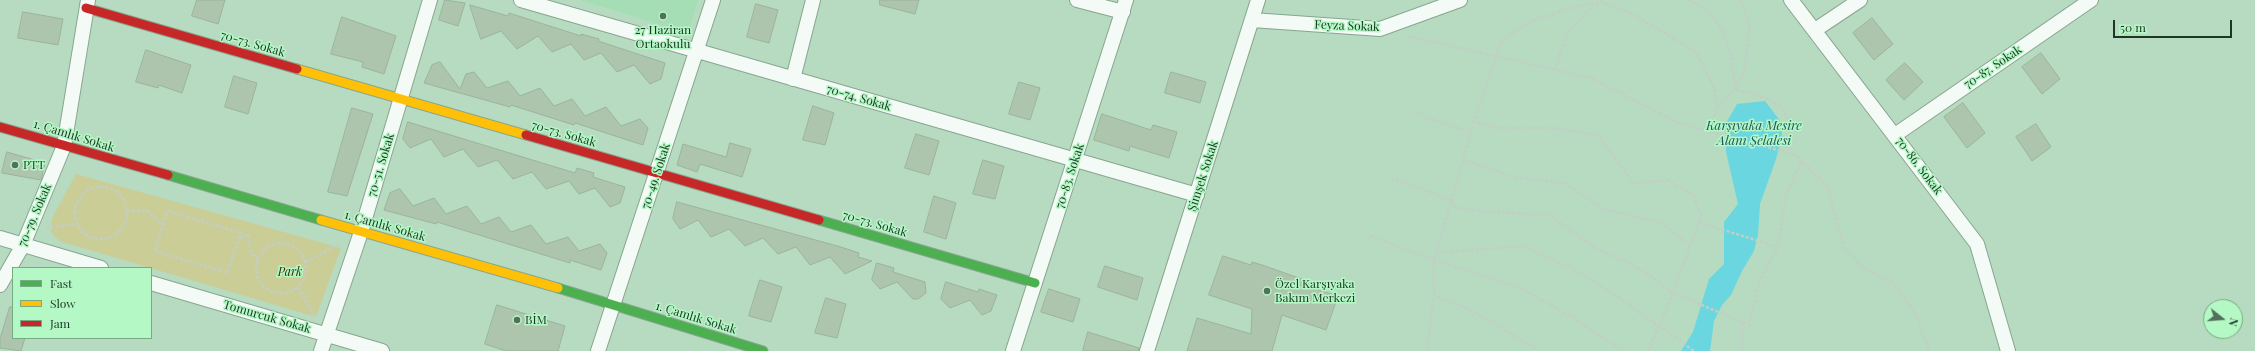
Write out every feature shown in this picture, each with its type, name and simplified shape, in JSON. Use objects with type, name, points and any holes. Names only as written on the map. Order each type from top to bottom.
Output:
[{"type":"street","name":"70-51. Sokak","points":[[320,351],[361,232],[430,0]]},
{"type":"street","name":"70-74. Sokak","points":[[521,0],[793,80],[1197,195]]},
{"type":"street","name":"70-49. Sokak","points":[[598,351],[713,0]]},
{"type":"street","points":[[793,80],[813,0]]},
{"type":"street","points":[[1076,0],[1124,6]]},
{"type":"street","name":"Şimşek Sokak","points":[[1148,351],[1258,0]]},
{"type":"street","name":"Feyza Sokak","points":[[1252,20],[1380,29],[1460,0]]},
{"type":"street","name":"70-86. Sokak","points":[[1791,0],[1895,134],[1977,244],[2008,351]]},
{"type":"street","points":[[1815,30],[1860,0]]},
{"type":"street","name":"70-87. Sokak","points":[[1895,134],[2091,0]]},
{"type":"street","name":"70-73. Sokak","points":[[87,4],[401,99],[1035,283]]},
{"type":"street","name":"70-79. Sokak","points":[[0,285],[29,230],[64,146],[87,4]]},
{"type":"street","name":"70-83. Sokak","points":[[1013,351],[1124,6]]},
{"type":"street","name":"1. Çamlık Sokak","points":[[0,127],[613,304],[763,351]]},
{"type":"street","points":[[0,238],[98,267]]},
{"type":"street","name":"Tomurcuk Sokak","points":[[152,283],[382,351]]},
{"type":"path","points":[[1427,351],[1434,295],[1434,260],[1474,122],[1502,40],[1530,22],[1577,6],[1606,0]]},
{"type":"path","points":[[1688,0],[1700,4],[1721,26],[1733,60],[1735,90]]},
{"type":"path","points":[[1716,106],[1735,90],[1744,72],[1750,28],[1741,0]]},
{"type":"path","points":[[1602,2],[1636,16],[1696,52],[1714,88],[1716,106],[1713,121],[1705,130]]},
{"type":"path","points":[[1554,70],[1567,34],[1595,3]]},
{"type":"path","points":[[1403,35],[1591,78],[1679,123],[1796,155],[1827,186],[1844,248],[1866,270],[1893,283],[1915,312],[1928,351]]},
{"type":"path","points":[[1735,90],[1775,101],[1788,119],[1792,135],[1789,153]]},
{"type":"path","points":[[1418,114],[1471,132]]},
{"type":"path","points":[[1474,122],[1500,128],[1554,128],[1598,135],[1633,183],[1667,180],[1693,195],[1701,216],[1673,293],[1648,351]]},
{"type":"path","points":[[1463,160],[1513,177],[1565,183],[1604,209],[1661,223],[1690,245]]},
{"type":"path","points":[[1391,178],[1451,200],[1454,207],[1487,212],[1548,215],[1598,250],[1627,262],[1651,276],[1673,293],[1749,325],[1760,280],[1778,247],[1786,194],[1802,161]]},
{"type":"path","points":[[107,187],[116,191],[125,202],[127,211],[126,220],[121,229],[110,237],[100,239],[91,237],[83,231],[75,214],[78,200],[85,192],[93,188],[107,187]]},
{"type":"path","points":[[127,211],[148,211],[163,225]]},
{"type":"path","points":[[167,211],[241,233],[227,273],[155,251],[163,225],[167,211]]},
{"type":"path","points":[[1698,222],[1778,247]]},
{"type":"path","points":[[29,230],[78,223]]},
{"type":"path","points":[[239,238],[248,234],[251,253],[258,259]]},
{"type":"path","points":[[1370,236],[1434,260],[1519,287],[1575,319],[1623,351]]},
{"type":"path","points":[[285,243],[298,249],[306,262],[306,275],[298,287],[285,293],[275,293],[266,289],[257,276],[258,259],[268,247],[285,243]]},
{"type":"path","points":[[306,262],[340,243]]},
{"type":"path","points":[[1436,253],[1524,246],[1572,269],[1611,292],[1694,351]]},
{"type":"path","points":[[298,287],[326,334]]},
{"type":"path","points":[[1434,295],[1469,310],[1540,351]]},
{"type":"path","points":[[1742,323],[1742,351]]},
{"type":"shaded area","name":"27 Haziran Ortaokulu","points":[[580,0],[698,0],[688,33]]},
{"type":"green space","name":"Park","points":[[76,174],[341,248],[316,317],[152,269],[152,267],[147,267],[59,241],[51,232],[52,218]]},
{"type":"water","name":"Karşıyaka Mesire Alanı Şelalesi","points":[[1765,101],[1781,122],[1782,136],[1776,159],[1760,204],[1758,235],[1754,251],[1742,271],[1731,295],[1722,305],[1714,321],[1710,351],[1681,351],[1693,332],[1709,279],[1724,264],[1724,222],[1738,204],[1726,152],[1725,125],[1737,104]]},
{"type":"building","points":[[197,0],[225,0],[218,24],[192,16]]},
{"type":"building","points":[[445,0],[465,3],[458,26],[439,20]]},
{"type":"building","points":[[880,0],[919,0],[915,14],[880,5]]},
{"type":"building","points":[[756,4],[778,10],[769,43],[747,37]]},
{"type":"building","points":[[470,5],[508,16],[509,13],[581,36],[581,34],[599,39],[598,41],[665,63],[661,79],[650,84],[634,65],[617,72],[601,53],[584,60],[571,44],[552,52],[538,36],[517,49],[501,31],[481,39]]},
{"type":"building","points":[[23,12],[63,19],[58,45],[18,38]]},
{"type":"building","points":[[342,17],[396,36],[384,74],[362,67],[363,62],[331,54]]},
{"type":"building","points":[[1872,18],[1893,44],[1874,60],[1853,33]]},
{"type":"building","points":[[146,50],[191,65],[182,93],[159,85],[158,88],[136,82]]},
{"type":"building","points":[[2041,53],[2060,79],[2042,94],[2022,67]]},
{"type":"building","points":[[440,62],[460,89],[466,74],[474,72],[487,88],[508,81],[520,96],[540,88],[554,106],[572,99],[585,116],[606,107],[621,126],[640,119],[648,128],[643,145],[575,123],[574,125],[511,105],[510,107],[424,83],[432,65]]},
{"type":"building","points":[[1905,63],[1923,82],[1904,100],[1886,80]]},
{"type":"building","points":[[1171,72],[1206,82],[1200,103],[1165,93]]},
{"type":"building","points":[[234,76],[257,83],[248,114],[225,107]]},
{"type":"building","points":[[1019,82],[1040,88],[1030,120],[1009,114]]},
{"type":"building","points":[[1963,103],[1985,133],[1967,148],[1944,117]]},
{"type":"building","points":[[813,106],[834,113],[825,145],[803,140]]},
{"type":"building","points":[[352,108],[373,114],[347,196],[328,192]]},
{"type":"building","points":[[1102,114],[1151,130],[1153,125],[1177,132],[1169,158],[1130,146],[1129,151],[1094,140]]},
{"type":"building","points":[[408,122],[575,173],[577,168],[594,173],[593,177],[625,187],[620,203],[610,207],[595,188],[579,194],[569,181],[546,189],[532,172],[513,179],[497,160],[478,167],[463,149],[444,157],[431,139],[410,148],[403,139]]},
{"type":"building","points":[[2036,124],[2051,147],[2032,161],[2016,137]]},
{"type":"building","points":[[916,134],[939,141],[929,175],[905,168]]},
{"type":"building","points":[[730,143],[751,149],[742,177],[700,164],[697,172],[677,165],[683,144],[726,157]]},
{"type":"building","points":[[7,152],[45,163],[41,180],[2,173]]},
{"type":"building","points":[[983,160],[1004,166],[995,199],[973,194]]},
{"type":"building","points":[[400,189],[413,206],[434,198],[446,214],[467,206],[481,224],[499,217],[511,232],[531,225],[546,244],[568,237],[579,251],[600,244],[607,253],[601,270],[570,260],[570,263],[437,222],[436,224],[384,210],[390,193]]},
{"type":"building","points":[[934,196],[956,203],[946,239],[924,232]]},
{"type":"building","points":[[677,202],[841,247],[859,253],[858,257],[872,261],[845,274],[830,257],[810,265],[796,247],[778,254],[763,238],[745,246],[729,229],[711,237],[698,220],[680,229],[673,219]]},
{"type":"building","name":"Özel Karşıyaka Bakım Merkezi","points":[[1223,256],[1251,265],[1252,262],[1262,265],[1313,283],[1313,288],[1338,296],[1326,330],[1282,315],[1272,351],[1187,351],[1197,318],[1251,334],[1252,309],[1209,295]]},
{"type":"building","points":[[877,263],[894,268],[893,272],[925,282],[926,293],[918,299],[913,299],[897,282],[880,289],[872,280]]},
{"type":"building","points":[[1105,266],[1143,278],[1137,300],[1098,287]]},
{"type":"building","points":[[760,280],[782,287],[771,322],[749,316]]},
{"type":"building","points":[[946,282],[978,292],[979,289],[997,295],[991,311],[982,315],[970,300],[950,308],[941,299]]},
{"type":"building","points":[[1049,289],[1080,299],[1073,322],[1041,312]]},
{"type":"building","points":[[826,298],[846,304],[837,338],[815,333]]},
{"type":"building","points":[[497,305],[565,326],[558,351],[506,351],[485,344]]},
{"type":"building","points":[[10,307],[12,307],[12,339],[25,339],[21,351],[0,348],[0,339]]},
{"type":"building","points":[[1088,332],[1139,348],[1139,351],[1083,351]]},
{"type":"traffic: fast","points":[[168,175],[321,220]]},
{"type":"traffic: fast","points":[[819,220],[1035,283]]},
{"type":"traffic: fast","points":[[558,288],[763,351]]},
{"type":"traffic: slow","points":[[297,69],[526,135]]},
{"type":"traffic: slow","points":[[321,220],[558,288]]},
{"type":"traffic: jam","points":[[86,8],[297,69]]},
{"type":"traffic: jam","points":[[0,127],[168,175]]},
{"type":"traffic: jam","points":[[526,135],[819,220]]},
{"type":"place","name":"27 Haziran Ortaokulu","points":[[663,16]]},
{"type":"place","name":"PTT","points":[[15,165]]},
{"type":"place","name":"Özel Karşıyaka Bakım Merkezi","points":[[1267,291]]},
{"type":"place","name":"BİM","points":[[517,320]]}]
